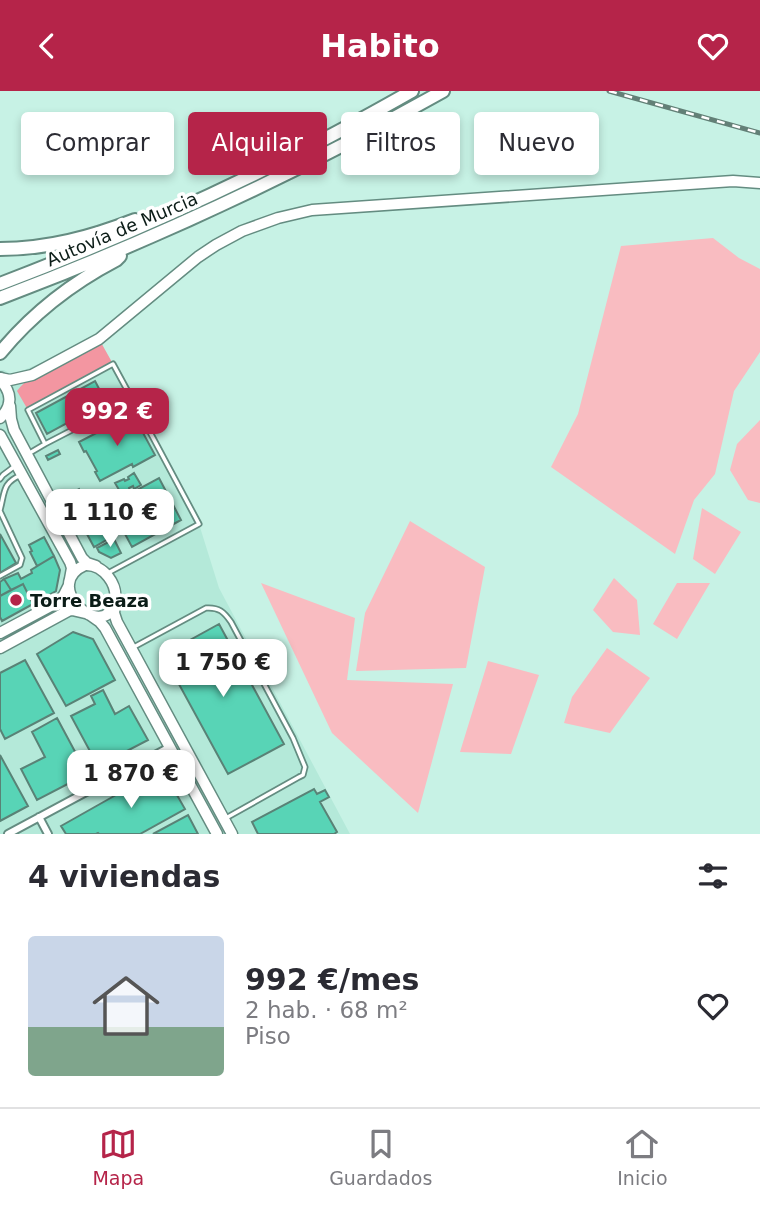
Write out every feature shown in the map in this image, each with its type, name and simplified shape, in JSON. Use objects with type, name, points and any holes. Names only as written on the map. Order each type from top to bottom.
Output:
[{"type":"highway","name":"Autovía de Murcia","points":[[0,284],[186,205],[301,151],[412,91]]},
{"type":"highway","name":"Autovía de Murcia","points":[[0,298],[214,209],[287,174],[443,91]]},
{"type":"highway","points":[[0,249],[35,248],[67,243],[165,208],[186,205]]},
{"type":"highway","points":[[0,353],[54,300],[81,279],[116,260],[130,246]]},
{"type":"main road","points":[[0,418],[18,388],[32,375],[99,339],[216,245],[242,231],[278,218],[312,210],[733,181],[760,183]]},
{"type":"main road","points":[[0,379],[10,380],[32,375]]},
{"type":"main road","points":[[0,379],[8,390],[12,425],[26,454],[82,558],[107,574],[115,591],[115,617],[232,834]]},
{"type":"main road","points":[[0,435],[70,562],[70,590],[74,601],[105,628],[217,834]]},
{"type":"main road","points":[[0,633],[58,602],[64,596],[75,571],[80,567],[96,566]]},
{"type":"main road","points":[[0,648],[68,611],[100,616],[113,608],[115,603]]},
{"type":"main road","points":[[170,747],[181,740]]},
{"type":"street","points":[[8,834],[170,747]]},
{"type":"street","points":[[39,817],[48,834]]},
{"type":"lane","points":[[45,444],[28,410],[113,364],[199,524],[107,574]]},
{"type":"lane","points":[[26,454],[132,399]]},
{"type":"lane","points":[[0,478],[9,470],[19,470]]},
{"type":"lane","points":[[0,576],[20,565],[22,558],[0,510],[7,483],[19,470]]},
{"type":"lane","points":[[0,478],[10,480]]},
{"type":"lane","points":[[131,648],[199,611],[212,608],[223,611],[243,645],[293,738],[304,767],[303,775],[224,819]]},
{"type":"shaded area","points":[[713,238],[739,258],[760,269],[760,352],[734,391],[715,474],[694,500],[675,554],[551,467],[578,414],[621,246]]},
{"type":"shaded area","points":[[99,339],[199,524],[219,588],[350,834],[0,834],[0,370],[12,375]]},
{"type":"shaded area","points":[[99,339],[113,364],[28,410],[17,391],[25,382],[55,361]]},
{"type":"shaded area","points":[[760,420],[760,503],[748,500],[730,470],[737,444]]},
{"type":"shaded area","points":[[702,508],[741,532],[715,574],[693,559]]},
{"type":"shaded area","points":[[410,521],[485,567],[466,668],[356,671],[365,613]]},
{"type":"shaded area","points":[[614,578],[637,600],[640,635],[613,632],[593,610]]},
{"type":"shaded area","points":[[261,583],[355,618],[347,680],[453,684],[418,813],[332,733]]},
{"type":"shaded area","points":[[677,583],[710,583],[677,639],[653,624]]},
{"type":"shaded area","points":[[607,648],[650,678],[610,733],[564,723],[572,697]]},
{"type":"shaded area","points":[[488,661],[539,675],[511,754],[460,752]]},
{"type":"building","points":[[95,381],[106,402],[47,434],[36,413]]},
{"type":"building","points":[[120,417],[124,424],[135,418],[155,455],[100,481],[79,442],[108,427],[107,424]]},
{"type":"building","points":[[58,450],[60,454],[48,460],[46,456]]},
{"type":"building","points":[[134,473],[141,485],[134,489],[133,486],[129,488],[130,491],[122,495],[115,483],[129,479]]},
{"type":"building","points":[[159,478],[181,520],[132,547],[111,504]]},
{"type":"building","points":[[79,489],[81,493],[70,499],[68,495]]},
{"type":"building","points":[[89,504],[108,539],[94,547],[75,512]]},
{"type":"building","points":[[0,534],[16,563],[0,573]]},
{"type":"building","points":[[44,537],[54,556],[37,566],[29,545]]},
{"type":"building","points":[[114,539],[121,553],[111,558],[99,552],[97,548]]},
{"type":"building","points":[[54,556],[60,570],[56,591],[33,604],[23,584],[11,590],[4,579],[18,573],[21,579]]},
{"type":"building","points":[[4,579],[11,590],[0,596],[0,582]]},
{"type":"building","name":"Torre Beaza","points":[[23,584],[33,604],[2,621],[0,596]]},
{"type":"building","points":[[219,624],[284,744],[228,774],[163,655]]},
{"type":"building","points":[[73,632],[93,639],[115,680],[66,706],[37,654]]},
{"type":"building","points":[[25,660],[54,713],[5,739],[0,729],[0,673]]},
{"type":"building","points":[[103,690],[115,714],[129,706],[148,740],[98,766],[71,716],[95,704],[91,696]]},
{"type":"building","points":[[57,718],[87,774],[37,800],[21,769],[45,757],[32,732]]},
{"type":"building","points":[[0,755],[28,806],[0,821]]},
{"type":"building","points":[[162,769],[185,809],[140,834],[66,834],[61,826]]},
{"type":"building","points":[[314,789],[317,794],[325,790],[329,797],[320,802],[337,832],[258,834],[252,822]]},
{"type":"building","points":[[188,815],[198,834],[153,834]]},
{"type":"railway","points":[[609,91],[760,133]]},
{"type":"place","name":"Torre Beaza","points":[[16,600]]}]
